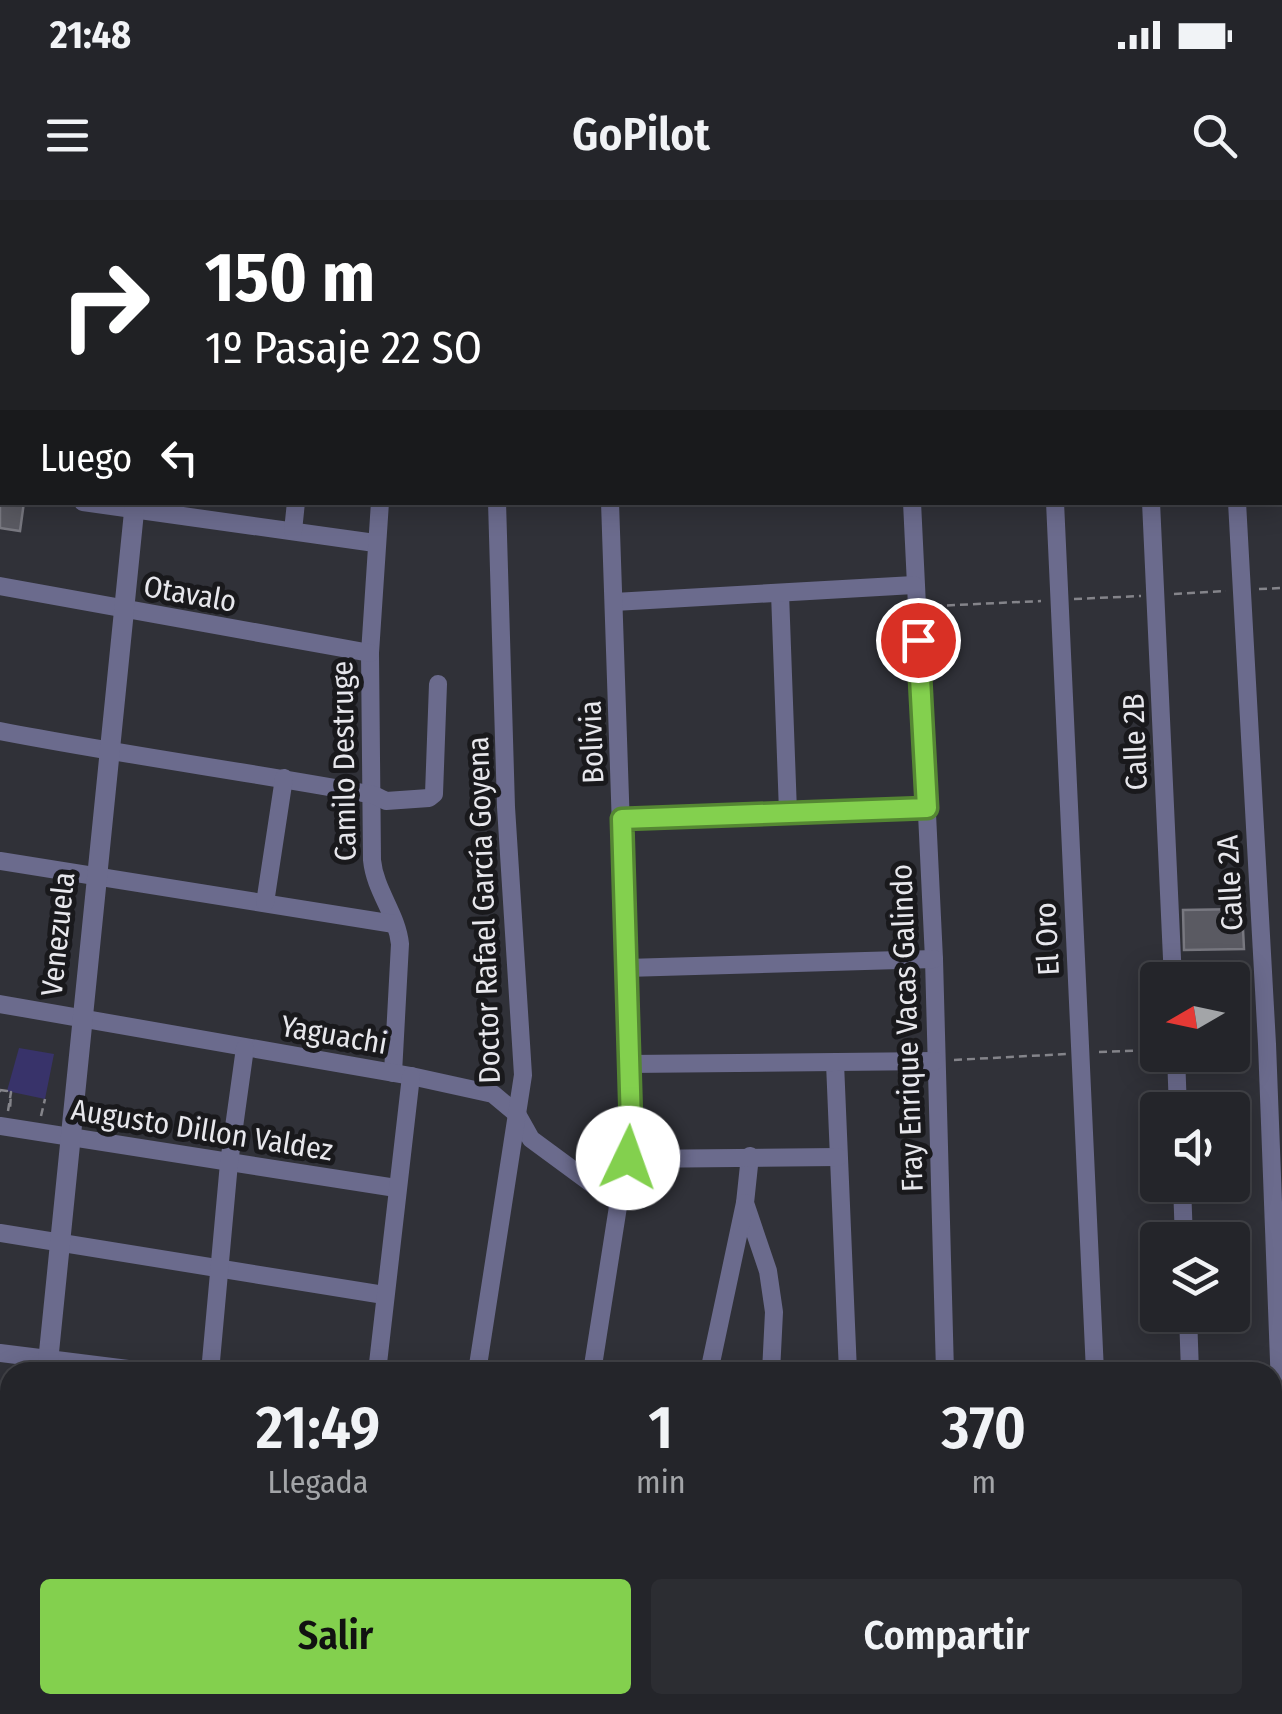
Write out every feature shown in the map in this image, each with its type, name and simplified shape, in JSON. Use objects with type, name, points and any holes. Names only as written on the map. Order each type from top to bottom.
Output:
[{"type":"street","points":[[293,532],[296,505]]},
{"type":"street","name":"Camilo Destruge","points":[[377,1362],[396,1188],[402,1075],[400,944],[374,880],[370,653],[380,505]]},
{"type":"street","name":"Doctor Rafael García Goyena","points":[[479,1362],[523,1075],[506,806],[497,505]]},
{"type":"street","name":"Bolivia","points":[[594,1362],[631,1124],[610,505]]},
{"type":"street","name":"Fray Enrique Vacas Galindo","points":[[912,505],[934,959],[945,1362]]},
{"type":"street","name":"El Oro","points":[[1055,505],[1095,1362]]},
{"type":"street","name":"Calle 2B","points":[[1151,505],[1172,962]]},
{"type":"street","name":"Calle 2A","points":[[1237,505],[1267,1044],[1279,1362]]},
{"type":"street","points":[[135,506],[375,543]]},
{"type":"street","name":"Venezuela","points":[[48,1362],[135,506]]},
{"type":"street","name":"Otavalo","points":[[0,586],[370,653]]},
{"type":"street","points":[[614,602],[914,586]]},
{"type":"street","points":[[780,593],[788,812]]},
{"type":"street","points":[[0,731],[284,778],[374,795],[386,802],[429,798],[434,794],[438,684]]},
{"type":"street","points":[[265,904],[284,778]]},
{"type":"street","points":[[622,819],[927,808]]},
{"type":"street","points":[[0,861],[394,924]]},
{"type":"street","points":[[626,968],[934,959]]},
{"type":"street","name":"Yaguachi","points":[[0,1004],[493,1094],[516,1114],[530,1138],[618,1202]]},
{"type":"street","points":[[211,1362],[229,1162],[245,1048]]},
{"type":"street","points":[[628,1064],[935,1061]]},
{"type":"street","points":[[835,1062],[848,1362]]},
{"type":"street","points":[[493,1094],[506,1090],[523,1075]]},
{"type":"street","name":"Augusto Dillon Valdez","points":[[5,1118],[70,1137],[396,1188]]},
{"type":"street","points":[[712,1362],[745,1203],[750,1156]]},
{"type":"street","points":[[628,1158],[838,1157]]},
{"type":"street","points":[[745,1203],[761,1247],[772,1299],[771,1362]]},
{"type":"street","points":[[0,1234],[384,1295]]},
{"type":"street","points":[[1189,1332],[1190,1362]]},
{"type":"street","points":[[0,1353],[33,1362]]},
{"type":"path","points":[[916,607],[1282,588]]},
{"type":"path","points":[[935,1061],[1140,1051]]},
{"type":"path","points":[[0,1090],[7,1091]]},
{"type":"path","points":[[0,1111],[8,1113],[11,1092],[5,1118]]},
{"type":"path","points":[[42,1116],[45,1099]]},
{"type":"shaded area","points":[[19,1048],[54,1054],[45,1099],[7,1091]]},
{"type":"building","points":[[0,505],[24,505],[20,531],[0,528]]},
{"type":"building","points":[[1242,909],[1244,949],[1184,950],[1183,910]]},
{"type":"route","points":[[628,1158],[631,1124],[622,819],[927,808],[918,640]]}]
